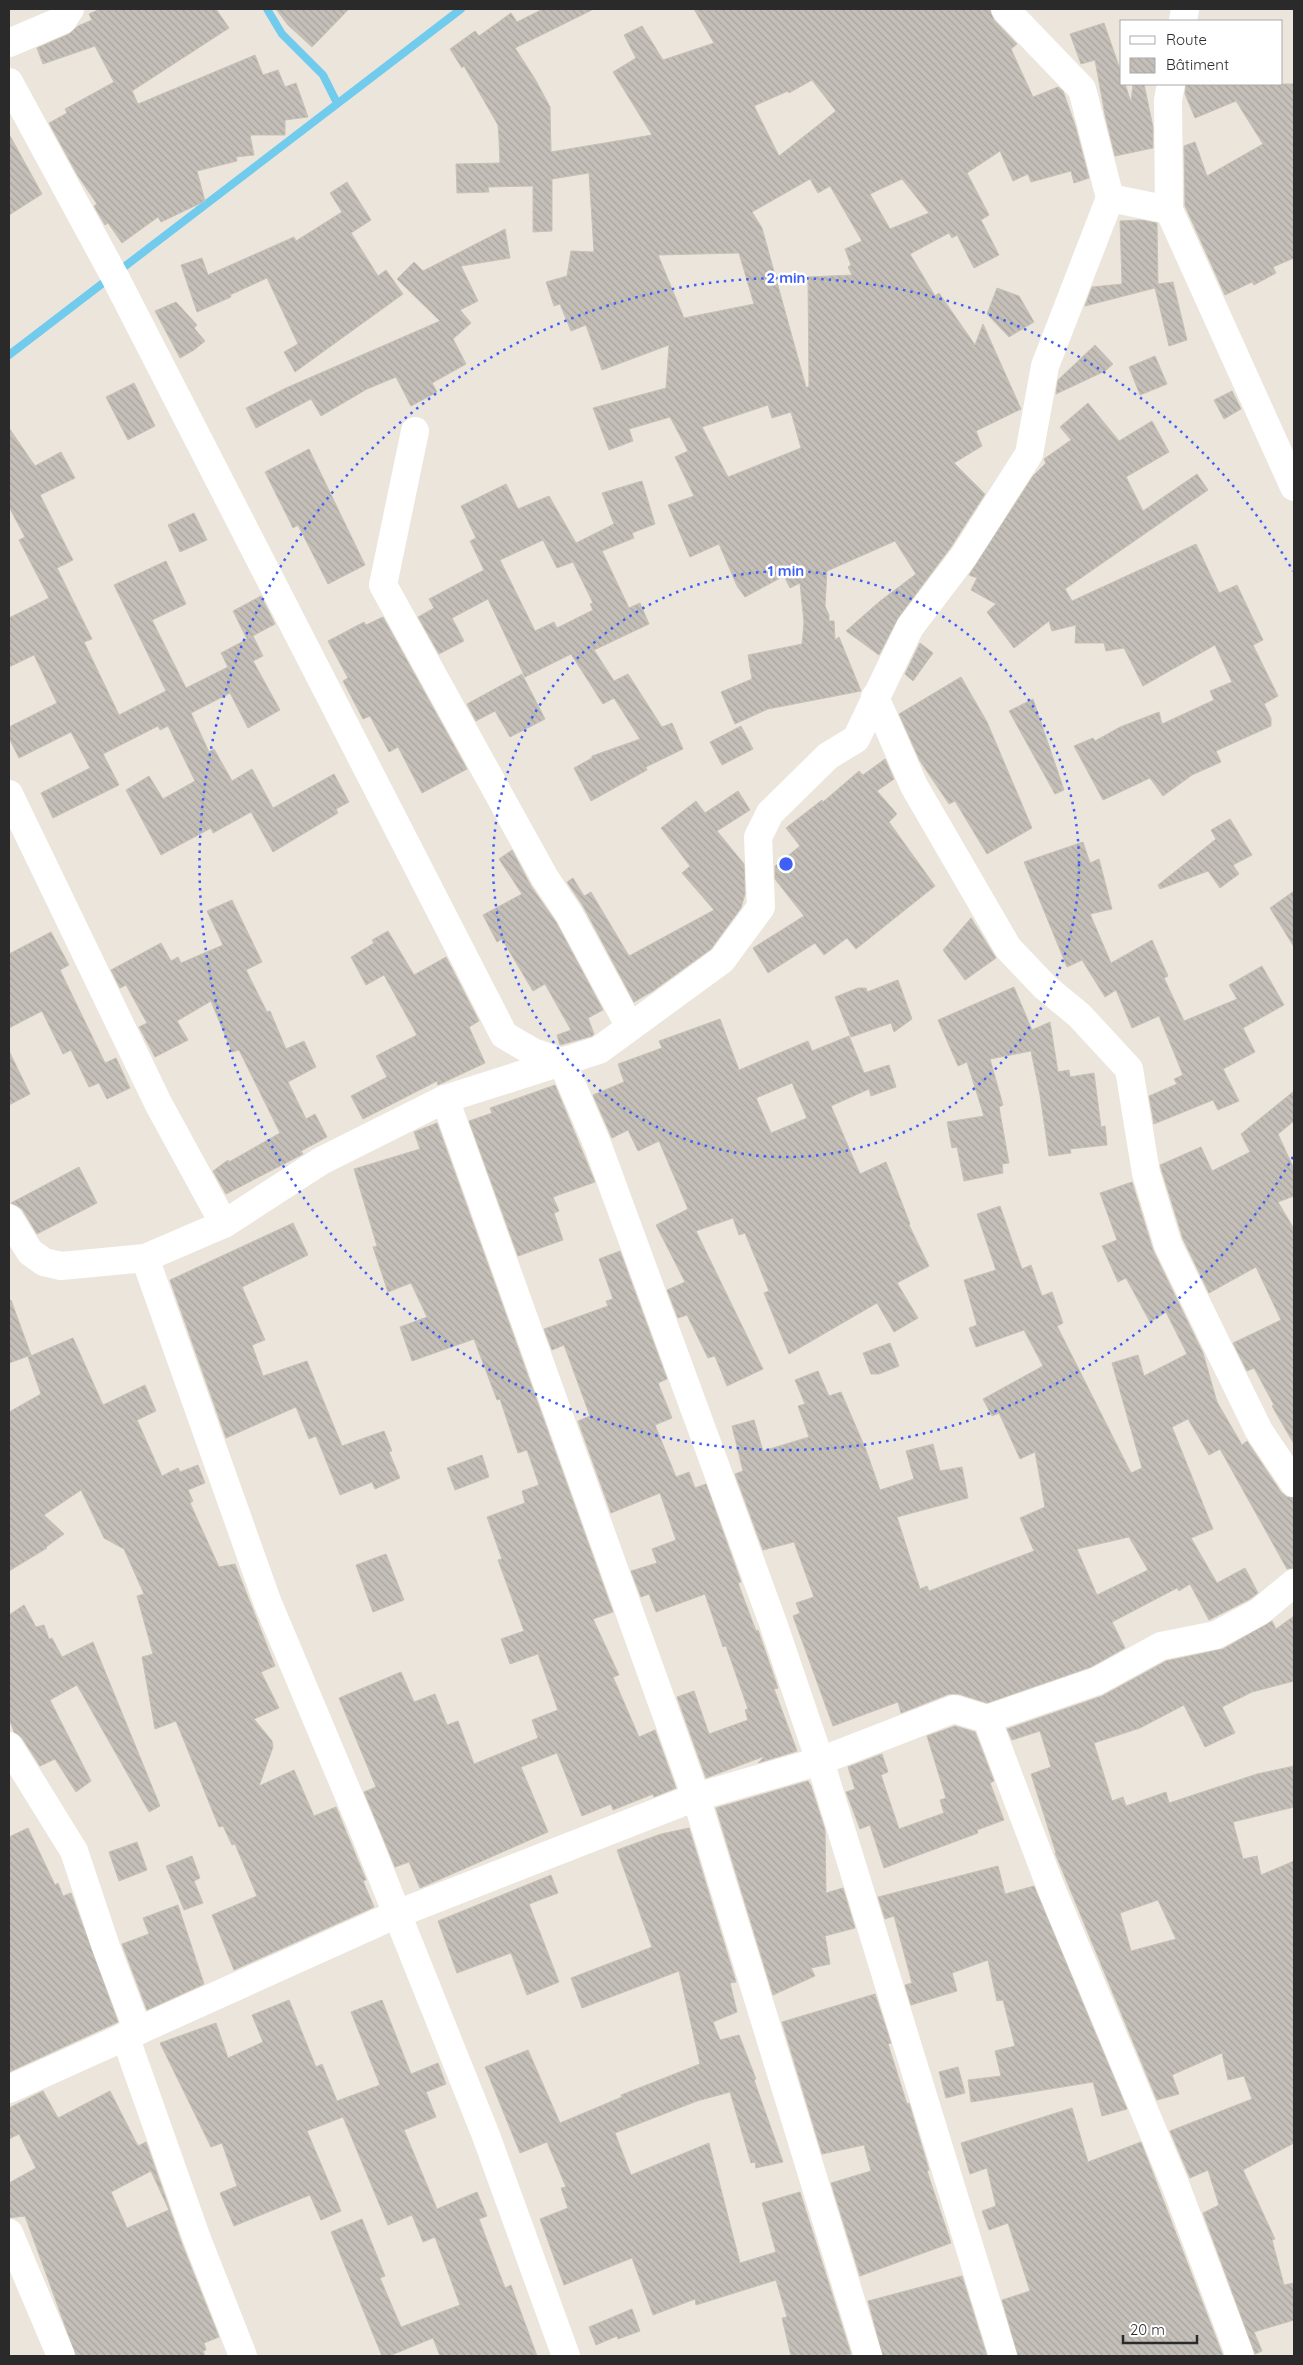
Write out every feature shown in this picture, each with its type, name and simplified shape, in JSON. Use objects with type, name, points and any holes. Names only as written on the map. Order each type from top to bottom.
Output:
[{"type":"street","points":[[9,43],[63,20],[70,9]]},
{"type":"street","points":[[9,1218],[30,1252],[44,1262],[61,1266],[145,1258],[224,1224],[321,1161],[445,1098],[599,1050],[722,960],[761,907],[758,837],[770,813],[828,756],[856,739],[910,627],[964,556],[1029,454],[1045,366],[1110,198],[1082,89],[1005,9]]},
{"type":"street","points":[[9,82],[111,271],[504,1035],[533,1052],[562,1062],[598,1146],[773,1622],[820,1761],[1003,2356]]},
{"type":"street","points":[[1171,85],[1168,100],[1169,210],[1294,487]]},
{"type":"street","points":[[1110,198],[1169,210]]},
{"type":"street","points":[[415,431],[383,585],[545,878],[568,914],[630,1027]]},
{"type":"street","points":[[875,697],[914,786],[1008,948],[1045,987],[1079,1015],[1129,1069],[1146,1173],[1168,1245],[1259,1431],[1294,1483]]},
{"type":"street","points":[[9,794],[159,1105],[224,1224]]},
{"type":"street","points":[[445,1098],[696,1796],[868,2356]]},
{"type":"street","points":[[145,1258],[267,1601],[397,1914],[485,2133],[566,2356]]},
{"type":"street","points":[[9,2089],[397,1914],[696,1796],[820,1761],[954,1709],[986,1719],[1096,1681],[1161,1646],[1216,1635],[1259,1612],[1294,1583]]},
{"type":"street","points":[[986,1719],[1051,1888],[1175,2184],[1240,2356]]},
{"type":"street","points":[[9,1746],[74,1851],[197,2238],[243,2356]]},
{"type":"street","points":[[9,2233],[61,2356]]},
{"type":"building","points":[[100,9],[216,9],[229,28],[132,91],[138,104],[255,55],[263,75],[278,70],[285,87],[296,83],[308,117],[285,120],[285,135],[250,135],[254,155],[236,157],[237,161],[197,171],[205,201],[161,222],[158,217],[122,243],[108,223],[105,225],[94,206],[97,204],[78,176],[49,123],[67,113],[65,109],[114,82],[95,46],[43,64],[37,48],[69,34],[78,26],[92,20],[89,14]]},
{"type":"building","points":[[276,9],[349,9],[312,47],[288,25]]},
{"type":"building","points":[[543,9],[594,9],[515,48],[550,107],[551,152],[652,135],[613,72],[636,58],[624,35],[642,26],[663,60],[714,43],[694,9],[990,9],[994,20],[1017,44],[1011,49],[1033,97],[1058,87],[1063,91],[1075,125],[1089,178],[1074,183],[1071,171],[1031,182],[1028,174],[1013,181],[1000,151],[967,173],[989,215],[981,220],[999,255],[974,268],[957,235],[952,238],[949,233],[910,254],[935,296],[939,293],[975,345],[983,324],[1021,409],[976,431],[982,446],[954,463],[985,494],[951,547],[898,618],[879,655],[846,631],[879,602],[916,574],[895,541],[827,571],[825,606],[829,615],[829,621],[834,621],[835,640],[839,637],[861,691],[768,709],[735,724],[721,692],[752,679],[748,655],[802,644],[804,623],[800,583],[790,588],[784,576],[745,597],[737,586],[719,544],[690,557],[668,505],[694,496],[675,457],[688,451],[670,417],[629,429],[633,441],[609,450],[593,408],[666,388],[669,345],[602,370],[586,325],[571,331],[560,304],[554,306],[546,282],[567,276],[571,251],[594,252],[589,173],[552,179],[552,231],[533,232],[533,186],[488,187],[489,192],[457,193],[456,164],[500,163],[499,139],[498,125],[464,66],[462,68],[450,49],[475,31],[479,36],[511,13],[517,22]],"holes":[[[812,80],[836,111],[779,156],[754,106],[788,91],[789,93]],[[810,179],[818,193],[830,186],[862,241],[845,249],[851,265],[848,267],[852,275],[808,277],[809,387],[806,387],[762,228],[752,212]],[[902,179],[929,213],[890,229],[870,194]],[[739,253],[754,304],[684,318],[658,255]],[[768,405],[772,418],[791,412],[801,448],[728,477],[702,427]]]},
{"type":"building","points":[[1104,23],[1120,69],[1120,85],[1125,85],[1131,102],[1133,85],[1144,85],[1153,127],[1153,148],[1115,156],[1095,60],[1081,64],[1070,34]]},
{"type":"building","points":[[1294,84],[1294,258],[1273,267],[1276,273],[1254,285],[1252,282],[1225,295],[1185,206],[1184,146],[1195,142],[1207,176],[1263,144],[1236,101],[1195,118],[1185,94],[1186,85]]},
{"type":"building","points":[[9,134],[42,194],[9,215]]},
{"type":"building","points":[[347,182],[371,220],[351,233],[378,276],[386,270],[403,294],[295,372],[284,352],[298,344],[267,278],[197,312],[181,265],[202,258],[208,275],[294,237],[296,241],[342,212],[330,193]]},
{"type":"building","points":[[1141,220],[1157,223],[1158,284],[1173,282],[1187,340],[1169,346],[1155,288],[1085,306],[1092,287],[1122,284],[1120,221]]},
{"type":"building","points":[[505,229],[510,258],[461,266],[478,301],[460,310],[471,323],[453,339],[466,364],[432,383],[437,392],[411,406],[396,377],[367,389],[321,416],[311,399],[256,428],[246,408],[286,388],[440,321],[397,279],[414,262],[423,271]]},
{"type":"building","points":[[997,288],[1019,296],[1034,322],[1009,337],[987,314]]},
{"type":"building","points":[[176,302],[197,325],[194,328],[205,341],[180,358],[155,311]]},
{"type":"building","points":[[1095,345],[1113,364],[1105,371],[1056,394],[1058,380]]},
{"type":"building","points":[[1155,356],[1167,384],[1140,395],[1129,367]]},
{"type":"building","points":[[134,383],[155,426],[128,440],[106,397]]},
{"type":"building","points":[[1232,391],[1241,409],[1224,419],[1214,400]]},
{"type":"building","points":[[1088,403],[1119,441],[1152,421],[1169,452],[1126,477],[1143,511],[1197,474],[1208,490],[1065,589],[1072,601],[1196,544],[1219,593],[1237,585],[1263,640],[1253,645],[1278,696],[1264,704],[1271,718],[1271,726],[1216,751],[1221,762],[1192,775],[1163,796],[1150,778],[1103,800],[1074,746],[1093,738],[1095,741],[1120,727],[1159,712],[1162,724],[1214,700],[1210,691],[1232,682],[1215,645],[1143,686],[1124,648],[1106,651],[1104,643],[1075,643],[1076,625],[1052,631],[1049,621],[1014,648],[987,612],[996,604],[971,590],[977,578],[969,575],[1033,476],[1046,463],[1044,459],[1071,440],[1060,427]]},
{"type":"building","points":[[9,428],[35,466],[61,452],[75,478],[40,495],[73,560],[57,568],[92,639],[84,642],[119,715],[166,691],[114,585],[166,561],[186,604],[152,620],[186,688],[228,667],[221,653],[253,636],[263,656],[253,661],[280,710],[248,728],[230,693],[191,713],[209,752],[214,749],[232,781],[252,769],[273,808],[334,774],[349,802],[336,809],[338,813],[273,852],[251,812],[213,833],[211,828],[161,855],[126,790],[149,776],[163,799],[195,781],[168,726],[160,730],[158,726],[103,754],[119,785],[53,818],[41,793],[90,768],[71,732],[19,758],[9,738],[9,727],[57,703],[34,655],[9,667],[9,618],[49,598],[19,540],[25,537],[9,507]]},
{"type":"building","points":[[309,449],[365,565],[328,584],[298,525],[293,528],[265,472]]},
{"type":"building","points":[[642,481],[655,524],[632,533],[634,538],[602,551],[629,608],[640,603],[649,624],[594,650],[614,681],[628,674],[662,727],[672,723],[683,749],[646,767],[647,770],[591,801],[574,768],[592,758],[592,756],[640,739],[614,698],[603,704],[571,654],[525,677],[488,599],[452,618],[464,641],[439,654],[418,617],[434,608],[429,599],[484,570],[470,541],[476,538],[461,506],[506,484],[518,509],[549,496],[576,543],[614,524],[602,493]],"holes":[[[543,540],[557,568],[573,562],[593,603],[590,604],[593,610],[557,628],[554,622],[535,631],[500,560]]]},
{"type":"building","points":[[194,513],[207,540],[180,552],[168,525]]},
{"type":"building","points":[[261,596],[275,624],[247,639],[233,611]]},
{"type":"building","points":[[383,617],[467,769],[422,793],[398,747],[389,752],[370,716],[363,719],[343,681],[348,678],[328,641],[364,622],[366,625]]},
{"type":"building","points":[[920,643],[933,653],[913,681],[905,674]]},
{"type":"building","points":[[522,674],[545,719],[510,737],[495,711],[476,721],[467,704]]},
{"type":"building","points":[[961,677],[987,722],[1032,828],[987,854],[955,801],[949,804],[920,761],[899,714]]},
{"type":"building","points":[[1033,699],[1064,790],[1055,794],[1009,711]]},
{"type":"building","points":[[741,726],[753,749],[722,765],[710,742]]},
{"type":"building","points":[[885,759],[894,779],[877,791],[897,814],[889,822],[935,886],[856,949],[847,938],[824,955],[815,943],[768,973],[753,948],[804,916],[775,879],[775,866],[800,846],[786,828],[822,800],[823,802],[859,771],[863,775]]},
{"type":"building","points":[[738,791],[750,810],[717,831],[744,864],[745,894],[741,908],[711,949],[653,991],[634,1002],[583,906],[567,882],[573,878],[584,896],[591,892],[629,956],[714,910],[682,873],[690,866],[661,828],[696,801],[705,813]]},
{"type":"building","points":[[1230,819],[1252,855],[1233,865],[1239,874],[1220,888],[1208,871],[1160,889],[1158,885],[1216,839],[1211,830]]},
{"type":"building","points":[[1083,842],[1090,863],[1099,859],[1112,909],[1090,914],[1111,963],[1152,940],[1168,976],[1164,978],[1184,1021],[1237,999],[1229,985],[1262,966],[1284,1005],[1243,1028],[1255,1052],[1223,1069],[1239,1101],[1218,1110],[1213,1100],[1154,1124],[1149,1096],[1177,1084],[1174,1079],[1183,1075],[1159,1016],[1132,1028],[1116,990],[1105,997],[1082,960],[1067,967],[1024,862]]},
{"type":"building","points":[[512,850],[531,886],[556,922],[603,1010],[588,1018],[594,1034],[592,1036],[560,1045],[557,1035],[571,1030],[545,984],[533,991],[502,939],[497,942],[483,915],[522,894],[499,859]]},
{"type":"building","points":[[1294,891],[1294,947],[1270,908]]},
{"type":"building","points":[[232,900],[262,962],[246,970],[267,1012],[270,1011],[286,1049],[304,1041],[316,1067],[288,1082],[306,1119],[315,1114],[327,1137],[301,1151],[303,1154],[226,1194],[213,1171],[228,1160],[229,1162],[280,1133],[239,1050],[232,1052],[211,1001],[177,1021],[188,1040],[155,1057],[139,1027],[147,1023],[126,985],[120,988],[111,970],[161,943],[171,961],[178,957],[181,963],[223,945],[207,911]]},
{"type":"building","points":[[971,918],[996,958],[965,980],[943,950]]},
{"type":"building","points":[[388,931],[414,975],[446,957],[479,1021],[469,1027],[485,1063],[438,1085],[437,1081],[363,1119],[351,1096],[387,1077],[376,1056],[417,1035],[384,975],[366,985],[351,957],[374,943],[372,940]]},
{"type":"building","points":[[51,932],[69,965],[60,970],[105,1063],[116,1058],[130,1088],[107,1099],[99,1083],[89,1087],[71,1050],[63,1054],[42,1011],[9,1028],[9,954]]},
{"type":"building","points":[[898,980],[912,1019],[894,1032],[891,1023],[851,1037],[835,997],[858,988],[866,988],[867,992]]},
{"type":"building","points":[[1014,987],[1032,1030],[1050,1022],[1058,1072],[1069,1070],[1070,1077],[1094,1073],[1101,1127],[1105,1126],[1107,1145],[1070,1149],[1071,1153],[1049,1156],[1031,1051],[990,1059],[1003,1105],[999,1107],[1009,1163],[1002,1164],[1003,1173],[964,1181],[957,1147],[952,1148],[947,1122],[984,1116],[967,1062],[958,1066],[938,1020]]},
{"type":"building","points":[[720,1019],[739,1070],[808,1041],[812,1051],[849,1036],[864,1073],[889,1065],[896,1087],[871,1096],[869,1089],[831,1106],[860,1174],[886,1162],[909,1225],[929,1266],[897,1283],[918,1318],[894,1332],[877,1303],[789,1354],[764,1293],[769,1291],[745,1233],[739,1235],[733,1218],[696,1231],[763,1369],[727,1386],[715,1356],[708,1358],[687,1315],[678,1318],[667,1290],[685,1282],[656,1225],[688,1209],[659,1141],[638,1151],[628,1130],[612,1138],[593,1095],[624,1082],[618,1064],[662,1048],[659,1041]],"holes":[[[792,1083],[807,1118],[771,1133],[756,1098]]]},
{"type":"building","points":[[9,1051],[30,1094],[9,1105]]},
{"type":"building","points":[[555,1085],[595,1182],[553,1197],[559,1211],[554,1213],[563,1240],[518,1256],[469,1121],[492,1113],[490,1108]]},
{"type":"building","points":[[1294,1091],[1294,1121],[1278,1134],[1294,1169],[1294,1196],[1278,1202],[1294,1229],[1294,1444],[1272,1406],[1274,1405],[1254,1368],[1247,1371],[1233,1343],[1281,1320],[1256,1267],[1209,1293],[1183,1239],[1160,1165],[1201,1147],[1212,1171],[1250,1152],[1241,1134]]},
{"type":"building","points":[[437,1123],[613,1612],[593,1619],[619,1675],[613,1677],[639,1737],[655,1730],[676,1788],[654,1797],[653,1794],[613,1810],[611,1804],[582,1816],[557,1753],[521,1767],[548,1832],[420,1888],[409,1862],[395,1867],[364,1792],[376,1787],[339,1698],[401,1672],[414,1702],[435,1694],[447,1725],[458,1721],[474,1764],[538,1738],[532,1720],[558,1710],[538,1654],[510,1664],[501,1639],[524,1631],[498,1560],[502,1559],[487,1517],[525,1503],[522,1491],[539,1485],[527,1450],[518,1453],[500,1399],[497,1400],[474,1339],[412,1361],[400,1327],[427,1317],[411,1283],[388,1292],[373,1247],[377,1246],[354,1169],[420,1149],[414,1132]]},
{"type":"building","points":[[79,1167],[97,1203],[37,1234],[22,1209],[11,1203]]},
{"type":"building","points":[[1132,1182],[1153,1250],[1203,1353],[1217,1402],[1242,1445],[1247,1441],[1281,1492],[1287,1497],[1294,1498],[1294,1568],[1287,1569],[1220,1449],[1209,1455],[1188,1419],[1172,1427],[1213,1529],[1191,1538],[1217,1583],[1245,1568],[1258,1593],[1209,1620],[1190,1584],[1179,1591],[1177,1588],[1112,1622],[1125,1648],[1091,1667],[987,1703],[959,1694],[949,1694],[901,1713],[898,1702],[833,1726],[793,1616],[800,1613],[796,1603],[814,1597],[794,1542],[763,1550],[735,1474],[743,1471],[732,1426],[754,1420],[763,1451],[809,1437],[798,1406],[805,1404],[795,1380],[818,1371],[829,1396],[841,1392],[866,1450],[880,1490],[914,1479],[906,1451],[933,1444],[940,1471],[962,1467],[968,1498],[897,1517],[920,1589],[927,1586],[929,1591],[1034,1551],[1020,1518],[1045,1507],[1035,1452],[1020,1459],[999,1413],[992,1416],[983,1399],[1043,1366],[1024,1330],[976,1347],[969,1328],[977,1325],[964,1280],[996,1270],[977,1214],[1000,1206],[1022,1269],[1031,1265],[1042,1296],[1052,1292],[1063,1323],[1057,1326],[1131,1473],[1142,1468],[1112,1363],[1138,1355],[1144,1376],[1187,1354],[1166,1312],[1150,1322],[1126,1278],[1118,1282],[1102,1246],[1117,1240],[1100,1193]],"holes":[[[1129,1537],[1148,1570],[1097,1595],[1077,1549]]]},
{"type":"building","points":[[293,1223],[308,1255],[242,1287],[265,1340],[252,1345],[263,1376],[307,1361],[342,1446],[384,1431],[392,1451],[389,1452],[400,1478],[375,1489],[372,1482],[340,1495],[316,1436],[309,1439],[296,1407],[226,1438],[170,1280]]},
{"type":"building","points":[[620,1251],[667,1379],[658,1383],[672,1418],[655,1425],[676,1477],[689,1472],[695,1488],[706,1484],[741,1582],[738,1583],[756,1631],[758,1630],[778,1688],[774,1689],[797,1751],[758,1763],[765,1756],[706,1778],[677,1697],[694,1691],[709,1734],[748,1720],[745,1710],[748,1709],[726,1646],[723,1647],[705,1594],[656,1612],[649,1594],[641,1597],[631,1571],[657,1563],[652,1549],[676,1540],[660,1493],[611,1513],[578,1421],[590,1416],[564,1345],[552,1350],[544,1329],[608,1306],[606,1301],[613,1299],[599,1259]]},
{"type":"building","points":[[11,1300],[31,1355],[9,1363],[9,1301]]},
{"type":"building","points":[[73,1338],[103,1405],[145,1385],[156,1411],[137,1420],[162,1476],[178,1468],[180,1472],[198,1465],[205,1483],[188,1490],[193,1501],[190,1503],[219,1567],[235,1564],[275,1666],[261,1672],[279,1708],[254,1719],[272,1741],[273,1747],[259,1786],[294,1770],[314,1816],[336,1807],[366,1880],[363,1881],[374,1907],[234,1970],[212,1915],[257,1896],[235,1844],[232,1845],[223,1826],[219,1827],[176,1721],[155,1729],[142,1657],[153,1654],[137,1596],[144,1594],[124,1549],[104,1538],[81,1490],[44,1515],[64,1534],[47,1548],[9,1571],[9,1412],[41,1394],[28,1357]]},
{"type":"building","points":[[890,1343],[899,1366],[879,1374],[871,1374],[863,1353]]},
{"type":"building","points":[[482,1455],[489,1477],[455,1490],[447,1468]]},
{"type":"building","points":[[386,1554],[404,1600],[373,1612],[356,1565]]},
{"type":"building","points":[[24,1605],[36,1627],[44,1625],[49,1639],[52,1638],[62,1657],[93,1642],[160,1806],[149,1812],[77,1685],[50,1700],[91,1781],[76,1792],[55,1759],[40,1766],[22,1738],[14,1732],[9,1718],[9,1615]]},
{"type":"building","points":[[1294,1616],[1294,1681],[1252,1692],[1222,1707],[1235,1733],[1205,1747],[1184,1705],[1140,1728],[1094,1743],[1112,1801],[1123,1797],[1126,1806],[1166,1792],[1169,1803],[1257,1774],[1294,1766],[1294,1807],[1233,1822],[1243,1859],[1257,1856],[1261,1875],[1294,1861],[1294,2143],[1243,2170],[1275,2239],[1272,2240],[1284,2285],[1294,2283],[1294,2320],[1254,2332],[1262,2351],[1255,2354],[1203,2213],[1219,2205],[1208,2170],[1190,2178],[1170,2131],[1252,2099],[1244,2076],[1228,2080],[1222,2053],[1172,2075],[1179,2094],[1157,2100],[1055,1853],[1031,1774],[1051,1767],[1040,1731],[1012,1740],[1007,1729],[1102,1696],[1166,1661],[1223,1649],[1272,1621],[1276,1629]],"holes":[[[1158,1900],[1176,1939],[1131,1951],[1120,1913]]]},
{"type":"building","points":[[955,1726],[975,1732],[994,1781],[990,1783],[1004,1820],[977,1830],[978,1833],[884,1868],[870,1825],[860,1829],[846,1792],[855,1789],[848,1767],[882,1754],[888,1772],[881,1775],[899,1829],[944,1813],[940,1800],[946,1798],[927,1736]]},
{"type":"building","points":[[808,1781],[825,1830],[826,1893],[843,1888],[855,1928],[825,1936],[830,1964],[811,1968],[815,1976],[773,1995],[716,1808]]},
{"type":"building","points":[[28,1828],[55,1885],[58,1883],[63,1896],[71,1893],[118,2022],[9,2072],[9,1837]]},
{"type":"building","points":[[689,1828],[736,1982],[730,1983],[737,2012],[713,2022],[720,2040],[739,2035],[756,2079],[754,2080],[783,2162],[756,2168],[755,2162],[751,2163],[730,2092],[697,2101],[615,2133],[631,2175],[709,2143],[740,2263],[776,2252],[762,2203],[800,2192],[851,2354],[841,2356],[791,2356],[782,2318],[787,2317],[776,2280],[696,2305],[695,2299],[653,2315],[632,2258],[564,2285],[540,2219],[568,2208],[561,2188],[566,2187],[547,2142],[520,2153],[485,2067],[528,2050],[560,2123],[622,2097],[621,2095],[700,2064],[679,1971],[582,2008],[571,1978],[652,1947],[617,1850],[661,1834]]},
{"type":"building","points":[[137,1842],[147,1870],[119,1881],[109,1852]]},
{"type":"building","points":[[192,1856],[200,1878],[194,1881],[203,1903],[184,1910],[166,1866]]},
{"type":"building","points":[[998,1866],[1005,1894],[1034,1886],[1127,2109],[1102,2116],[1093,2082],[971,2102],[968,2080],[1001,2076],[995,2051],[1015,2046],[1003,2000],[997,2001],[988,1960],[952,1973],[957,1991],[911,2005],[905,1985],[912,1983],[894,1916],[885,1919],[878,1897]]},
{"type":"building","points":[[551,1875],[558,1893],[529,1904],[559,1982],[527,1995],[511,1953],[457,1973],[438,1921]]},
{"type":"building","points":[[178,1905],[204,1984],[147,2010],[122,1944],[149,1934],[143,1918]]},
{"type":"building","points":[[875,1994],[891,2043],[888,2044],[907,2104],[909,2103],[929,2170],[927,2171],[951,2243],[860,2276],[831,2183],[871,2171],[864,2145],[822,2154],[782,2022]]},
{"type":"building","points":[[289,2000],[316,2067],[322,2064],[337,2101],[380,2085],[351,2012],[382,2000],[411,2074],[438,2063],[446,2084],[426,2092],[436,2117],[404,2130],[437,2209],[477,2192],[487,2216],[479,2219],[505,2288],[511,2285],[537,2356],[440,2356],[433,2338],[389,2356],[382,2356],[331,2232],[362,2219],[385,2276],[380,2278],[401,2327],[460,2305],[435,2237],[423,2242],[412,2215],[388,2225],[343,2117],[307,2131],[341,2211],[321,2220],[310,2195],[234,2226],[220,2193],[237,2186],[222,2143],[211,2147],[160,2043],[216,2023],[228,2058],[263,2042],[252,2015]]},
{"type":"building","points":[[958,2067],[965,2093],[946,2098],[939,2072]]},
{"type":"building","points":[[43,2091],[58,2118],[110,2091],[138,2146],[146,2142],[182,2244],[219,2337],[204,2343],[206,2350],[203,2351],[205,2356],[76,2356],[25,2216],[9,2218],[9,2183],[36,2168],[19,2134],[9,2139],[9,2108]],"holes":[[[151,2171],[169,2210],[127,2228],[111,2192]]]},
{"type":"building","points":[[1072,2108],[1088,2162],[1141,2142],[1223,2356],[1018,2356],[1002,2300],[1030,2291],[1008,2223],[989,2230],[982,2211],[996,2206],[987,2168],[970,2174],[961,2143]]},
{"type":"building","points":[[962,2276],[987,2356],[883,2356],[868,2301]]},
{"type":"building","points":[[632,2309],[640,2331],[618,2339],[617,2336],[596,2345],[589,2327]]},
{"type":"waterway","points":[[267,9],[282,34],[323,75],[337,103]]},
{"type":"waterway","points":[[9,355],[461,9]]}]
